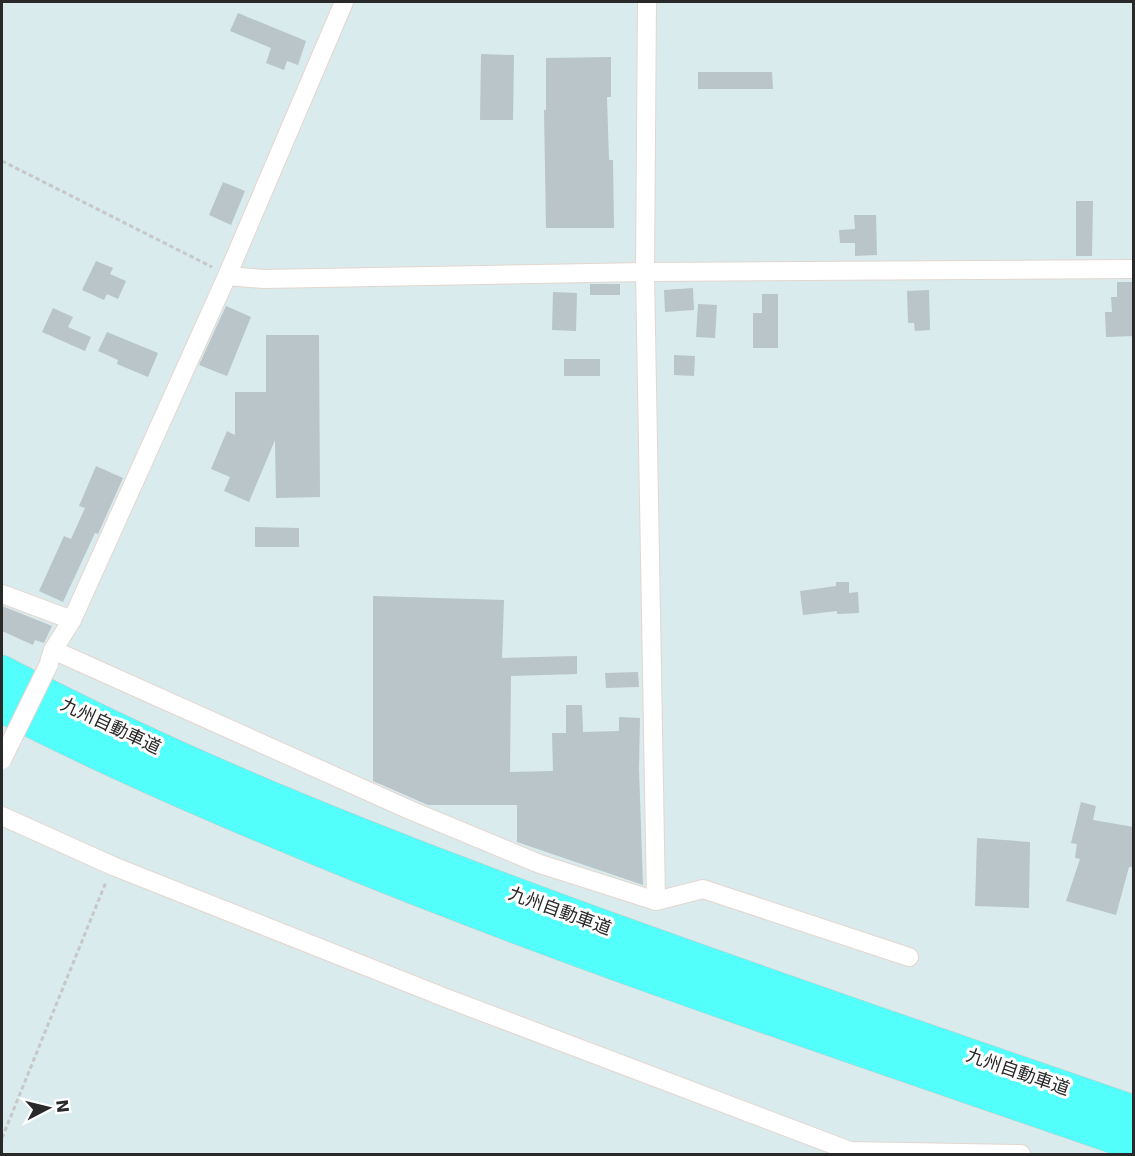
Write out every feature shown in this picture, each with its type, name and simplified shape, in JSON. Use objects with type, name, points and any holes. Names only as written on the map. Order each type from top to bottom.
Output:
[{"type":"highway","name":"九州自動車道","points":[[2,672],[62,704],[231,783],[413,857],[668,950],[1134,1112]]},
{"type":"highway","name":"九州自動車道","points":[[2,706],[52,732],[223,810],[436,897],[576,950],[1134,1144]]},
{"type":"street","points":[[2,760],[51,657],[72,620],[227,276],[344,2]]},
{"type":"street","points":[[647,2],[645,272],[656,901]]},
{"type":"street","points":[[227,276],[264,279],[645,272],[1134,269]]},
{"type":"street","points":[[2,594],[72,620]]},
{"type":"street","points":[[51,657],[540,864],[656,901],[703,890],[909,957]]},
{"type":"street","points":[[2,816],[113,866],[457,1002],[850,1151],[1021,1155]]},
{"type":"path","points":[[2,161],[227,276]]},
{"type":"path","points":[[2,1138],[113,866]]},
{"type":"building","points":[[238,13],[306,41],[298,65],[287,61],[284,70],[266,63],[271,48],[230,31]]},
{"type":"building","points":[[481,54],[514,55],[513,120],[480,120]]},
{"type":"building","points":[[611,57],[611,97],[607,97],[609,160],[613,160],[614,228],[546,228],[544,110],[546,110],[546,58]]},
{"type":"building","points":[[698,72],[772,72],[773,89],[698,89]]},
{"type":"building","points":[[223,182],[245,191],[231,225],[209,215]]},
{"type":"building","points":[[1076,201],[1093,201],[1092,256],[1076,256]]},
{"type":"building","points":[[854,215],[876,215],[877,255],[855,256],[855,243],[840,243],[839,230],[855,229]]},
{"type":"building","points":[[96,261],[113,268],[110,274],[126,281],[118,299],[107,294],[104,300],[82,290]]},
{"type":"building","points":[[1117,282],[1132,282],[1134,336],[1106,337],[1105,312],[1112,312],[1111,297],[1117,297]]},
{"type":"building","points":[[590,284],[620,284],[620,295],[590,295]]},
{"type":"building","points":[[693,288],[694,310],[665,312],[664,290]]},
{"type":"building","points":[[929,290],[930,330],[915,331],[914,323],[908,323],[907,291]]},
{"type":"building","points":[[553,292],[577,293],[576,331],[552,330]]},
{"type":"building","points":[[762,294],[778,294],[778,348],[753,348],[753,313],[762,313]]},
{"type":"building","points":[[698,304],[717,305],[715,338],[696,337]]},
{"type":"building","points":[[226,306],[251,317],[227,376],[199,365]]},
{"type":"building","points":[[53,308],[73,317],[68,327],[91,337],[85,351],[42,332]]},
{"type":"building","points":[[107,332],[158,353],[148,377],[117,364],[118,360],[98,351]]},
{"type":"building","points":[[266,335],[319,335],[320,497],[276,498],[275,440],[249,502],[224,491],[230,477],[211,469],[227,431],[235,435],[235,392],[266,392]]},
{"type":"building","points":[[674,355],[695,356],[694,376],[674,375]]},
{"type":"building","points":[[564,359],[600,359],[600,376],[564,376]]},
{"type":"building","points":[[96,466],[123,478],[98,534],[95,533],[63,602],[39,591],[64,536],[71,539],[85,508],[79,506]]},
{"type":"building","points":[[255,527],[299,528],[299,547],[255,547]]},
{"type":"building","points":[[836,582],[849,582],[849,593],[858,592],[859,613],[837,614],[837,611],[803,615],[800,591],[836,586]]},
{"type":"building","points":[[373,596],[504,600],[502,658],[577,656],[577,674],[511,676],[510,772],[553,771],[552,733],[566,733],[566,705],[582,705],[583,732],[619,731],[619,717],[640,718],[639,769],[643,885],[517,842],[517,805],[428,805],[373,781]]},
{"type":"building","points":[[2,606],[52,626],[44,643],[35,640],[33,645],[2,631]]},
{"type":"building","points":[[638,672],[639,687],[606,688],[605,673]]},
{"type":"building","points":[[1081,802],[1096,806],[1093,820],[1134,827],[1134,867],[1129,867],[1116,915],[1066,901],[1080,859],[1075,858],[1077,844],[1071,843]]},
{"type":"building","points":[[977,838],[1030,842],[1029,908],[975,906]]}]
